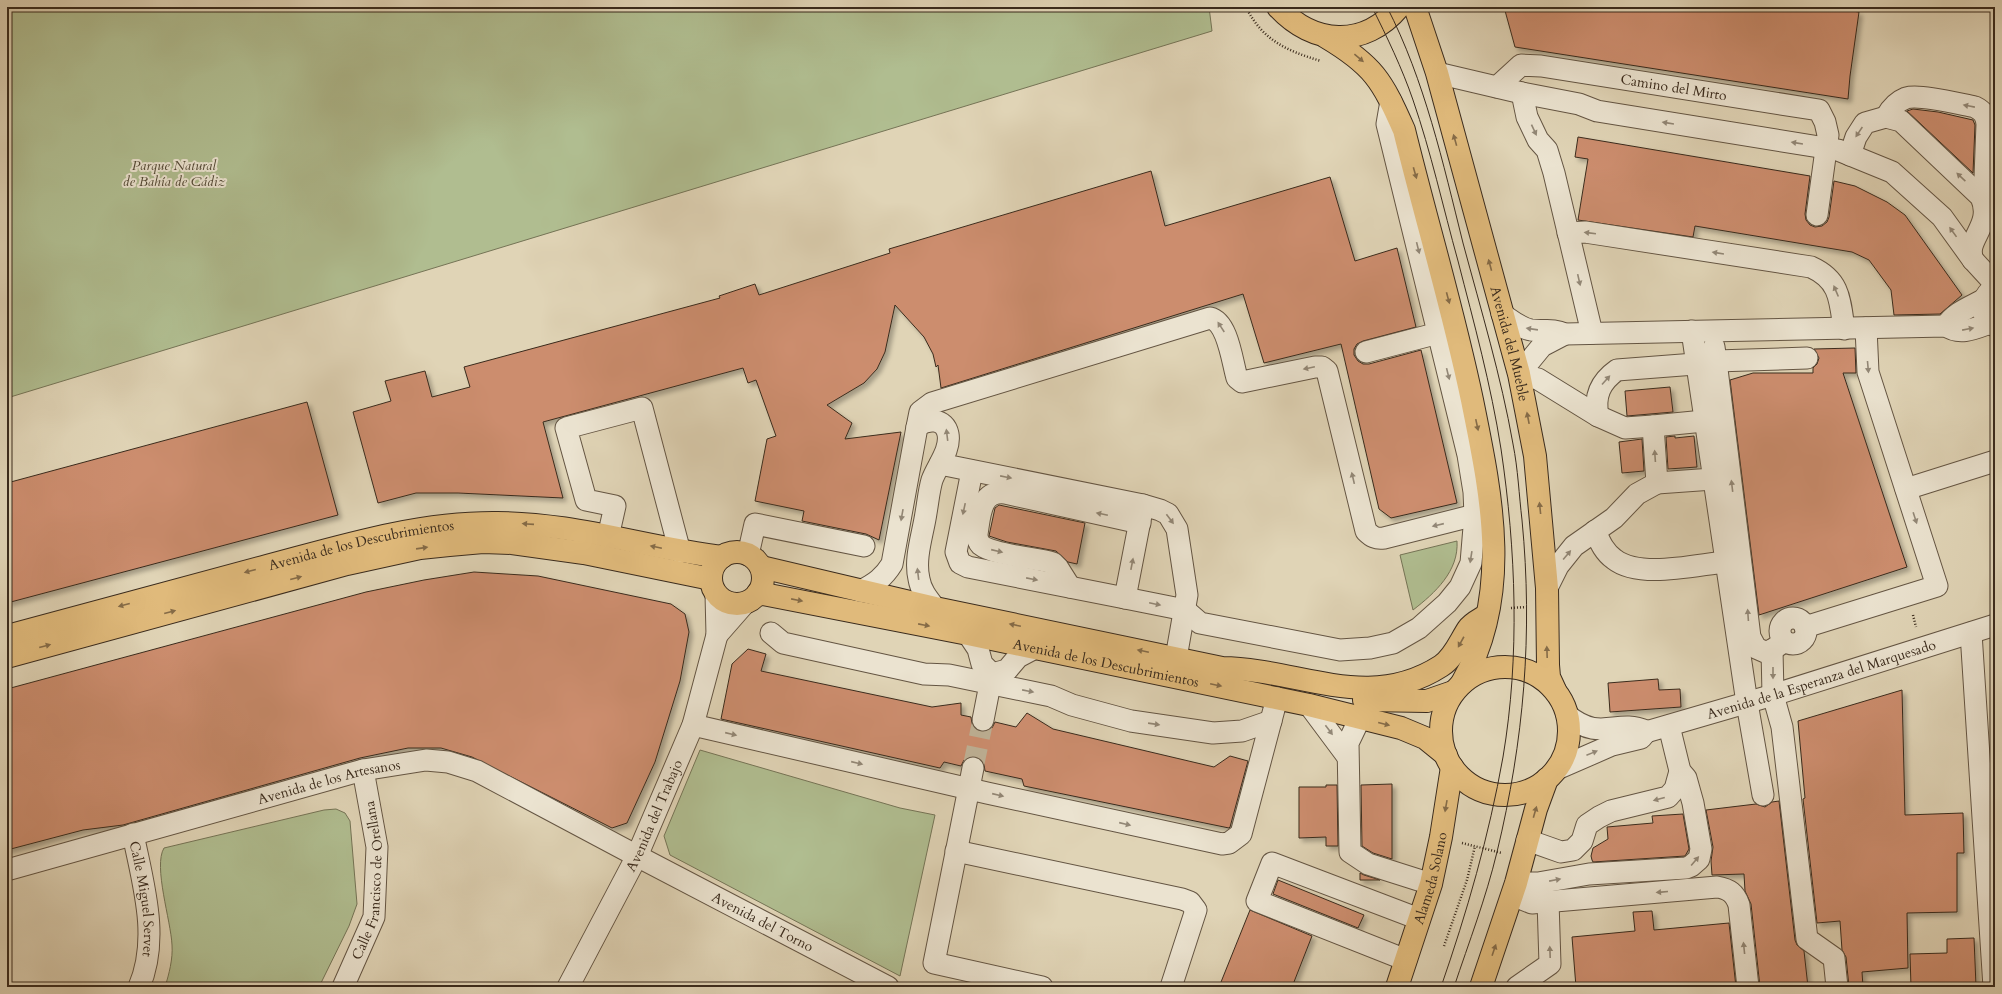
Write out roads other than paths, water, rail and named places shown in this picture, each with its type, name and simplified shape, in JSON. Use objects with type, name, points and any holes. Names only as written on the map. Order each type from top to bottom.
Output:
[{"type":"main road","points":[[1278,7],[1297,24],[1308,31],[1326,37],[1352,52],[1368,66],[1380,80],[1392,101],[1404,130],[1420,225],[1490,498],[1493,528],[1491,596],[1475,660],[1458,688],[1446,704],[1442,716],[1441,730],[1449,761],[1471,785],[1496,794],[1510,795],[1523,792],[1536,787],[1552,774]]},
{"type":"main road","points":[[1326,37],[1345,38],[1364,33],[1381,25],[1399,7]]},
{"type":"main road","name":"Avenida del Mueble","points":[[1415,7],[1437,73],[1519,374],[1535,456],[1547,588],[1548,665],[1549,677],[1554,690]]},
{"type":"main road","name":"Avenida de los Descubrimientos","points":[[7,636],[369,538],[435,526],[493,523],[529,524],[608,537],[680,552],[722,557]]},
{"type":"main road","name":"Avenida de los Descubrimientos","points":[[7,657],[347,564],[420,548],[449,544],[483,542],[512,543],[584,553],[714,586]]},
{"type":"main road","points":[[730,553],[739,553],[754,561],[763,576],[762,585],[752,598],[737,604],[729,603],[714,586],[716,564],[722,557],[730,553]]},
{"type":"main road","name":"Avenida de los Descubrimientos","points":[[754,561],[860,591],[1222,668],[1244,678],[1356,700],[1400,702],[1428,701],[1458,688]]},
{"type":"main road","name":"Avenida de los Descubrimientos","points":[[752,598],[968,634],[1309,705],[1401,728],[1425,738],[1449,761]]},
{"type":"main road","name":"Avenida de los Descubrimientos","points":[[1222,668],[1247,668],[1338,686],[1366,689],[1395,686],[1422,678],[1444,665],[1456,651],[1469,628],[1487,615]]},
{"type":"main road","points":[[1458,688],[1473,675],[1498,667],[1512,667],[1537,675],[1554,690],[1562,701],[1568,715],[1570,729],[1564,757],[1552,774],[1536,809],[1514,889],[1481,987]]},
{"type":"main road","name":"Alameda Solano","points":[[1397,987],[1431,884],[1441,837],[1449,761]]},
{"type":"street","name":"Camino del Mirto","points":[[1497,87],[1521,65],[1541,66],[1819,110],[1825,122],[1828,135],[1826,148]]},
{"type":"street","points":[[1437,73],[1522,93],[1579,104],[1597,111],[1838,150],[1892,172],[1942,217],[1973,260],[1991,291]]},
{"type":"street","points":[[1522,93],[1527,117],[1538,140],[1547,150],[1592,333]]},
{"type":"street","points":[[1886,117],[1891,108],[1898,102],[1907,98],[1917,97],[1975,107],[1984,113],[1987,124],[1984,220],[1974,240],[1971,255],[1973,260]]},
{"type":"street","points":[[1850,155],[1856,137],[1865,123],[1886,117],[1901,121],[1972,187],[1981,197],[1984,204]]},
{"type":"street","points":[[1817,215],[1826,148]]},
{"type":"street","points":[[1568,233],[1585,232],[1811,267],[1822,272],[1831,280],[1837,291],[1844,329]]},
{"type":"street","points":[[1991,291],[1983,309],[1985,317],[1993,324]]},
{"type":"street","points":[[1946,326],[1950,320],[1991,291]]},
{"type":"street","points":[[1502,314],[1521,327],[1531,330],[1555,330],[1566,334],[1946,326],[1952,331],[1966,331],[1993,324]]},
{"type":"street","points":[[860,591],[873,585],[884,576],[892,564],[920,412],[932,403],[1210,318],[1215,319],[1222,326],[1237,378],[1242,382],[1315,367],[1322,367],[1327,371],[1366,531],[1369,535],[1374,538],[1384,538],[1475,515]]},
{"type":"street","points":[[1837,987],[1834,958],[1808,939],[1782,727],[1773,695],[1781,624],[1785,620],[1791,618],[1797,619],[1805,627],[1937,586],[1868,372],[1866,328]]},
{"type":"street","points":[[972,471],[956,552],[960,563],[968,567],[1185,610],[1200,623],[1340,650],[1370,648],[1394,643],[1419,628],[1447,603],[1460,587],[1471,563],[1475,515],[1474,492],[1447,331],[1366,352]]},
{"type":"street","points":[[1702,331],[1716,361],[1750,637],[1752,643],[1762,651],[1778,645]]},
{"type":"street","points":[[1702,331],[1695,364],[1747,703],[1763,795]]},
{"type":"street","points":[[1566,334],[1542,346],[1519,374],[1538,379],[1598,416],[1625,428],[1704,421]]},
{"type":"street","points":[[1716,361],[1807,358]]},
{"type":"street","points":[[1598,416],[1596,406],[1597,395],[1601,385],[1608,376],[1617,370],[1695,364]]},
{"type":"street","points":[[608,537],[615,506],[586,500],[566,428],[642,408],[680,552]]},
{"type":"street","points":[[917,427],[927,420],[932,420],[943,424],[946,429],[948,439],[940,464],[932,479],[917,564],[919,580],[925,596],[935,608]]},
{"type":"street","points":[[1653,426],[1657,483]]},
{"type":"street","points":[[1906,489],[1995,461]]},
{"type":"street","points":[[940,464],[1142,514]]},
{"type":"street","points":[[1547,588],[1558,566],[1574,546],[1614,518],[1637,494],[1657,483],[1713,479]]},
{"type":"street","points":[[1070,587],[1053,563],[994,550],[981,545],[977,538],[977,534],[982,505],[989,496],[1005,493],[1142,514],[1160,510],[1168,514],[1176,529],[1187,595],[1176,658]]},
{"type":"street","points":[[1125,598],[1142,514]]},
{"type":"street","points":[[754,561],[755,524],[864,546]]},
{"type":"street","points":[[1595,531],[1602,547],[1614,560],[1629,568],[1646,571],[1725,562]]},
{"type":"street","points":[[714,586],[717,635]]},
{"type":"street","points":[[717,635],[752,598]]},
{"type":"street","name":"Avenida de la Esperanza del Marquesado","points":[[1646,732],[1747,703],[1995,625]]},
{"type":"street","points":[[772,633],[783,643],[924,674],[991,678],[1052,696],[1072,705],[1131,721],[1213,733],[1242,731],[1271,721]]},
{"type":"street","points":[[1970,633],[1994,987]]},
{"type":"street","points":[[968,634],[978,649],[982,664],[991,678],[983,720]]},
{"type":"street","name":"Avenida del Trabajo","points":[[568,987],[637,856],[693,725],[717,635]]},
{"type":"street","points":[[991,678],[1007,670],[1018,657],[1035,648]]},
{"type":"street","points":[[693,725],[1215,844],[1229,843],[1241,834],[1277,698]]},
{"type":"street","points":[[1309,705],[1347,756]]},
{"type":"street","points":[[1552,774],[1612,745],[1641,738],[1646,732],[1636,727],[1602,730],[1589,728],[1577,723],[1568,715]]},
{"type":"street","points":[[1360,718],[1348,743],[1347,756],[1350,852],[1368,864],[1431,884]]},
{"type":"street","points":[[1514,889],[1588,874],[1686,868],[1696,863],[1699,859],[1701,849],[1695,811],[1686,778],[1680,771],[1669,726]]},
{"type":"street","name":"Avenida de los Artesanos","points":[[7,870],[363,770],[426,760],[448,762],[477,771],[637,856]]},
{"type":"street","points":[[973,768],[934,963],[1042,987]]},
{"type":"street","name":"Calle Francisco de Orellana","points":[[343,987],[374,917],[377,847],[363,770]]},
{"type":"street","points":[[1588,874],[1583,854],[1582,841],[1587,825],[1611,811],[1668,797],[1675,789],[1680,771]]},
{"type":"street","name":"Calle Miguel Servet","points":[[133,834],[147,909],[150,942],[139,987]]},
{"type":"street","points":[[1525,849],[1561,852],[1573,850],[1582,841]]},
{"type":"street","points":[[956,851],[1182,899],[1190,902],[1196,910],[1171,987]]},
{"type":"street","name":"Avenida del Torno","points":[[637,856],[888,987]]},
{"type":"street","points":[[1406,960],[1257,901],[1272,863],[1419,918]]},
{"type":"street","points":[[1514,889],[1532,903],[1717,887],[1729,890],[1734,894],[1739,905],[1748,987]]},
{"type":"street","points":[[1517,987],[1550,964],[1548,901]]},
{"type":"tunnel","points":[[973,768],[983,720]]},
{"type":"tram line","points":[[1372,7],[1409,88],[1426,140],[1476,331],[1501,449],[1513,564],[1514,642],[1512,680],[1503,757],[1484,845],[1460,931],[1441,987]]},
{"type":"tram line","points":[[1387,7],[1412,64],[1432,123],[1497,368],[1515,453],[1525,562],[1527,604],[1524,687],[1514,769],[1493,869],[1454,987]]},
{"type":"park label","name":"Parque Natural de Bahía de Cádiz","points":[[174,174]]}]
